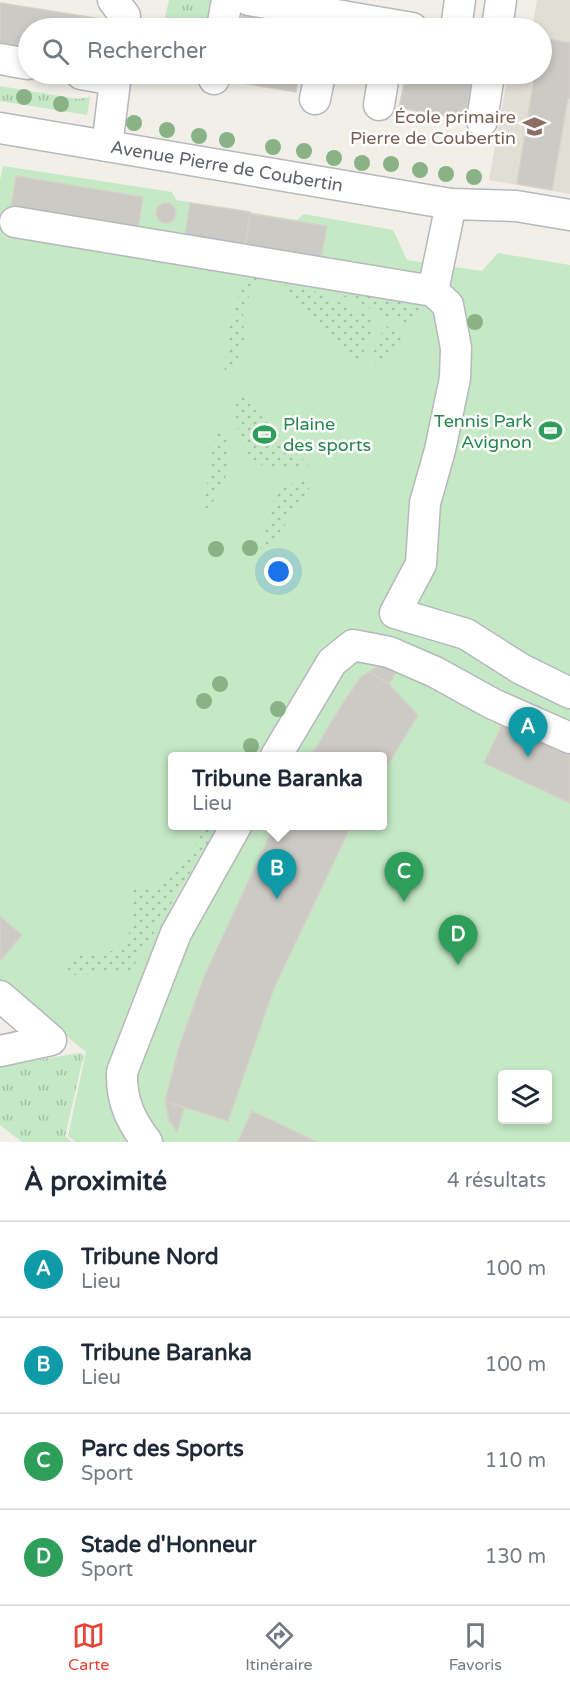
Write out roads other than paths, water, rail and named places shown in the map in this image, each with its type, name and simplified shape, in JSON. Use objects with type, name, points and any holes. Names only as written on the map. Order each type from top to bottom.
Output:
[{"type":"street","points":[[112,0],[125,18]]},
{"type":"street","points":[[224,18],[227,0]]},
{"type":"street","points":[[457,18],[460,0]]},
{"type":"street","points":[[498,18],[501,0]]},
{"type":"street","points":[[264,1],[329,14],[368,18]]},
{"type":"street","points":[[0,59],[18,62]]},
{"type":"street","points":[[106,146],[115,84]]},
{"type":"street","points":[[379,105],[382,84]]},
{"type":"street","points":[[482,121],[488,84]]},
{"type":"street","name":"Avenue Pierre de Coubertin","points":[[0,128],[452,204],[516,206],[570,215]]},
{"type":"street","points":[[434,291],[452,204]]},
{"type":"street","name":"Avenue Pierre de Coubertin","points":[[452,204],[514,224],[570,233]]},
{"type":"street","points":[[15,222],[434,291],[448,305],[456,348],[455,378],[440,450],[425,503],[421,564],[395,613],[466,634],[521,669],[570,693]]},
{"type":"street","points":[[278,752],[332,662],[353,645],[389,652],[426,668],[493,704],[570,738]]},
{"type":"street","points":[[147,1142],[127,1111],[122,1091],[122,1072],[176,933],[233,830]]},
{"type":"street","points":[[0,996],[51,1040],[0,1051]]},
{"type":"place","name":"École primaire Pierre de Coubertin","points":[[534,127]]},
{"type":"place","name":"Tennis Park Avignon","points":[[550,431]]},
{"type":"place","name":"Plaine des sports","points":[[265,434]]},
{"type":"place","name":"Tribune Nord","points":[[528,757]]},
{"type":"place","name":"Tribune Baranka","points":[[277,899]]},
{"type":"place","name":"Parc des Sports","points":[[404,902]]},
{"type":"place","name":"Stade d'Honneur","points":[[458,965]]}]
